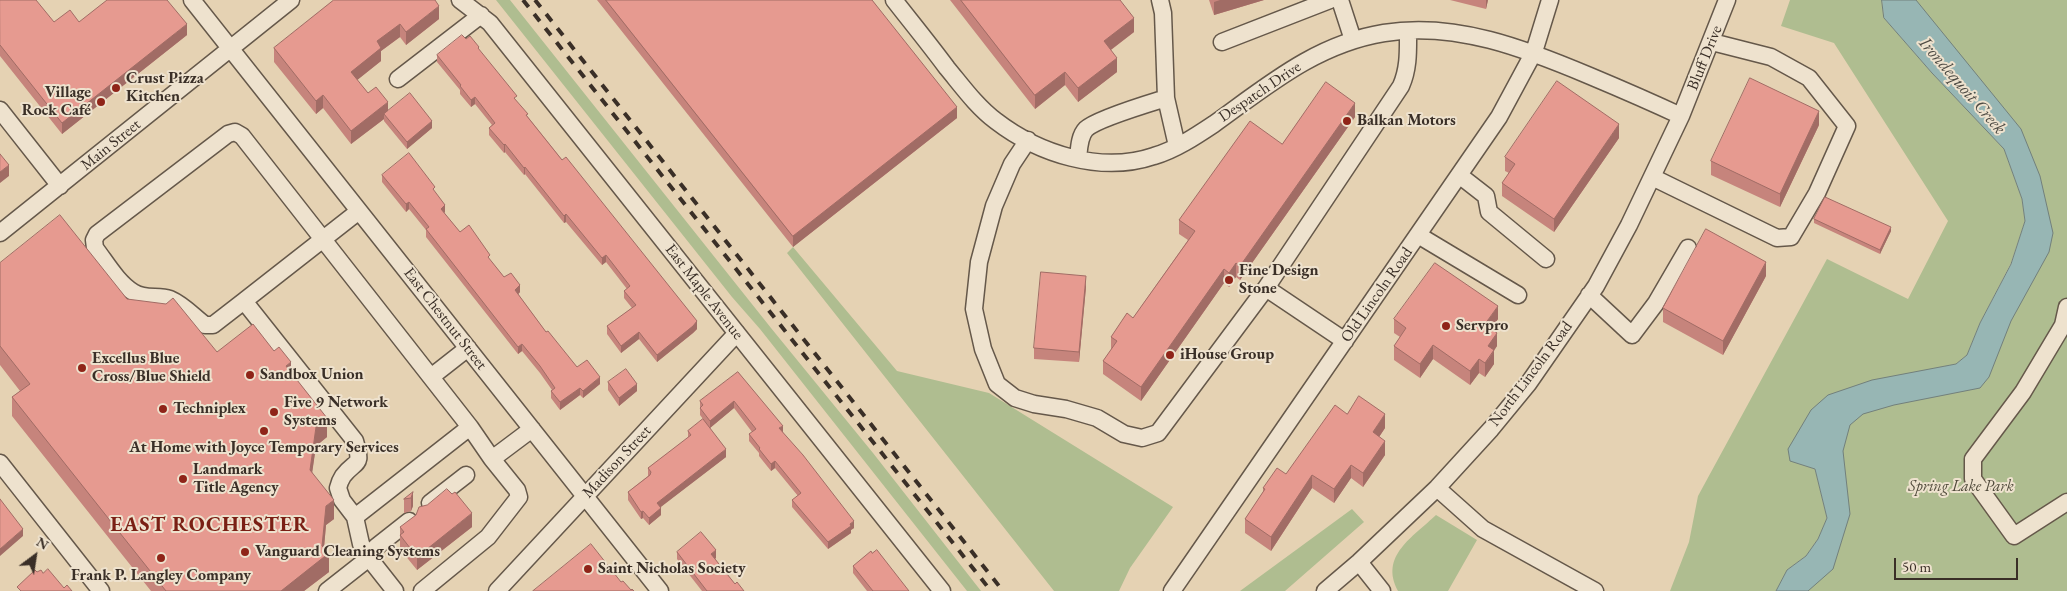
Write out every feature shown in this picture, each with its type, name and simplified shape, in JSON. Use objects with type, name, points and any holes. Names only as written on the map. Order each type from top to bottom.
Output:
[{"type":"street","name":"East Chestnut Street","points":[[192,0],[660,591]]},
{"type":"street","name":"Main Street","points":[[0,233],[291,0]]},
{"type":"street","name":"East Maple Avenue","points":[[460,0],[482,15],[496,30],[942,591]]},
{"type":"street","name":"Despatch Drive","points":[[894,0],[976,103],[996,121],[1041,147],[1078,159],[1112,163],[1132,162],[1154,156],[1177,146],[1212,125],[1278,77],[1314,56],[1353,40],[1408,30],[1475,37],[1534,52],[1681,116]]},
{"type":"street","points":[[1160,0],[1163,13],[1166,98],[1177,146]]},
{"type":"street","points":[[1222,42],[1330,0]]},
{"type":"street","points":[[1340,0],[1353,40]]},
{"type":"street","points":[[1534,52],[1550,0]]},
{"type":"street","name":"Bluff Drive","points":[[1681,116],[1712,42],[1727,0]]},
{"type":"street","points":[[398,79],[482,15]]},
{"type":"street","points":[[1028,140],[1012,164],[994,206],[979,262],[974,309],[983,349],[996,384],[1015,398],[1034,404],[1066,408],[1097,418],[1124,434],[1142,438],[1158,433],[1266,288],[1400,86],[1406,74],[1408,62],[1408,30]]},
{"type":"street","points":[[1652,177],[1777,238],[1791,237],[1817,193],[1843,135],[1847,126],[1809,78],[1771,57],[1712,42]]},
{"type":"street","name":"Old Lincoln Road","points":[[1172,591],[1500,117],[1534,52]]},
{"type":"street","points":[[1078,159],[1081,137],[1086,129],[1096,122],[1166,98]]},
{"type":"street","points":[[0,110],[60,186]]},
{"type":"street","name":"North Lincoln Road","points":[[1325,591],[1359,562],[1437,488],[1528,384],[1589,295],[1629,225],[1681,116]]},
{"type":"street","points":[[359,211],[324,238],[213,325],[205,325],[184,306],[169,299],[134,294],[125,286],[95,248],[94,240],[97,234],[228,134],[236,132],[242,136],[324,238],[517,490],[519,497],[516,503],[500,519],[488,537],[422,591]]},
{"type":"street","points":[[1459,175],[1486,196],[1489,212],[1546,258]]},
{"type":"street","points":[[1418,235],[1518,295]]},
{"type":"street","points":[[1589,295],[1632,335],[1656,303],[1688,248]]},
{"type":"street","points":[[1266,288],[1345,340]]},
{"type":"street","points":[[244,301],[355,441],[359,454],[357,465],[343,476],[338,488],[342,500],[355,517],[361,544],[368,558],[395,591]]},
{"type":"street","points":[[2067,307],[2063,325],[2023,392],[1973,459],[1972,479],[2014,536],[2067,502]]},
{"type":"street","name":"Madison Street","points":[[497,591],[737,334]]},
{"type":"street","points":[[431,377],[468,348]]},
{"type":"street","points":[[355,517],[470,427]]},
{"type":"street","points":[[492,459],[532,429]]},
{"type":"street","points":[[0,463],[101,591]]},
{"type":"street","points":[[327,591],[368,558],[376,547],[466,475]]},
{"type":"street","points":[[1437,488],[1483,529],[1595,591]]},
{"type":"street","points":[[1359,562],[1382,591]]},
{"type":"green space","points":[[496,0],[510,0],[873,453],[981,591],[967,591]]},
{"type":"green space","points":[[1790,0],[1882,0],[1884,18],[1932,73],[2004,149],[2022,199],[2025,221],[2011,263],[1980,323],[1967,355],[1956,364],[1924,371],[1789,449],[1790,460],[1815,469],[1827,518],[1818,539],[1806,556],[1787,570],[1776,591],[1670,591],[1689,542],[1698,496],[1827,259],[1908,299],[1948,221],[1834,43],[1781,26]]},
{"type":"green space","name":"Spring Lake Park","points":[[1900,0],[2067,0],[2067,591],[1795,591],[1829,556],[1823,418],[1940,386],[1995,341],[2040,240],[2024,159]]},
{"type":"green space","points":[[793,247],[897,371],[989,393],[1173,507],[1130,568],[1119,591],[1054,591],[787,253]]},
{"type":"green space","points":[[1352,509],[1364,522],[1285,591],[1240,591]]},
{"type":"green space","points":[[1436,515],[1477,540],[1448,591],[1398,591],[1393,579],[1393,567],[1396,557],[1409,539]]},
{"type":"water","name":"Irondequoit Creek","points":[[1882,0],[1916,0],[2021,129],[2040,176],[2053,233],[2049,252],[2011,321],[1989,377],[1980,388],[1894,405],[1863,414],[1850,425],[1843,451],[1850,514],[1833,569],[1808,591],[1776,591],[1787,570],[1806,556],[1818,539],[1827,518],[1815,469],[1790,461],[1788,449],[1811,410],[1828,395],[1872,380],[1956,364],[1967,355],[1980,323],[2011,264],[2025,221],[2022,199],[2004,149],[1932,73],[1884,18]]},
{"type":"building","points":[[0,0],[36,0],[54,22],[70,10],[79,22],[107,0],[167,0],[187,24],[62,123],[0,45]]},
{"type":"building","points":[[334,0],[435,0],[439,6],[406,32],[400,24],[377,41],[381,48],[351,72],[368,93],[376,87],[388,102],[351,131],[323,95],[316,101],[274,48]]},
{"type":"building","points":[[606,0],[872,0],[957,107],[793,236]]},
{"type":"building","points":[[961,0],[1120,0],[1134,18],[1104,41],[1117,58],[1078,88],[1065,72],[1035,95]]},
{"type":"building","points":[[462,35],[466,39],[470,36],[517,96],[514,98],[528,114],[526,115],[562,160],[566,157],[697,321],[657,355],[639,332],[621,346],[607,326],[636,305],[624,291],[630,286],[606,255],[602,258],[566,214],[564,216],[525,167],[489,128],[495,123],[475,97],[471,100],[437,55]]},
{"type":"building","points":[[1750,78],[1819,111],[1780,194],[1711,161]]},
{"type":"building","points":[[1557,81],[1619,124],[1554,219],[1502,183],[1515,164],[1505,157]]},
{"type":"building","points":[[1326,82],[1355,103],[1240,266],[1236,263],[1229,273],[1224,269],[1141,387],[1103,361],[1117,341],[1111,337],[1127,313],[1133,318],[1195,231],[1179,220],[1250,121],[1282,144]]},
{"type":"building","points":[[410,93],[432,121],[407,142],[384,114]]},
{"type":"building","points":[[409,153],[435,187],[433,189],[445,205],[441,209],[460,232],[469,225],[490,255],[488,257],[504,277],[511,273],[520,285],[515,290],[546,332],[548,331],[577,367],[587,360],[600,377],[583,391],[580,388],[560,402],[551,391],[555,388],[540,366],[522,344],[518,347],[426,229],[429,227],[409,202],[406,204],[382,175]]},
{"type":"building","points":[[0,154],[9,165],[0,172]]},
{"type":"building","points":[[1825,197],[1891,227],[1880,250],[1814,219]]},
{"type":"building","name":"Techniplex","points":[[60,215],[127,299],[166,304],[173,298],[217,352],[253,324],[274,351],[279,347],[291,362],[286,366],[327,418],[316,427],[310,470],[334,500],[326,506],[322,546],[329,553],[281,591],[166,591],[12,397],[30,384],[0,346],[0,263]]},
{"type":"building","points":[[1706,229],[1766,262],[1723,341],[1663,308]]},
{"type":"building","name":"Servpro","points":[[1435,263],[1498,306],[1485,324],[1497,333],[1488,346],[1494,350],[1485,363],[1479,359],[1470,371],[1433,345],[1420,364],[1394,346],[1406,328],[1394,319]]},
{"type":"building","points":[[1041,272],[1086,276],[1079,352],[1034,348]]},
{"type":"building","points":[[626,369],[637,384],[619,398],[608,382]]},
{"type":"building","points":[[738,372],[783,426],[779,428],[803,455],[854,521],[850,524],[851,526],[828,542],[792,500],[801,493],[775,461],[771,464],[759,449],[749,434],[756,429],[734,401],[710,421],[700,408],[703,405],[700,401]]},
{"type":"building","points":[[1359,396],[1385,414],[1373,432],[1385,441],[1363,473],[1351,465],[1334,489],[1312,475],[1271,537],[1245,519],[1277,468],[1286,474],[1335,405],[1347,414]]},
{"type":"building","points":[[703,419],[726,449],[657,503],[661,508],[649,518],[643,511],[641,512],[628,492],[650,475],[651,472],[648,468],[691,435],[688,431]]},
{"type":"building","points":[[447,489],[452,494],[455,492],[472,513],[417,557],[400,535],[404,532],[400,527],[416,515],[419,507],[427,505]]},
{"type":"building","points":[[413,492],[411,498],[404,499]]},
{"type":"building","points":[[0,499],[23,529],[0,549]]},
{"type":"building","points":[[701,532],[716,550],[711,554],[735,584],[737,582],[744,591],[707,591],[677,552]]},
{"type":"building","points":[[591,544],[621,582],[623,581],[634,591],[533,591]]},
{"type":"building","points":[[877,550],[909,591],[873,591],[853,566],[871,551],[872,553]]},
{"type":"building","points":[[48,569],[64,588],[67,585],[72,591],[21,591],[17,587],[35,570],[37,572],[41,570],[43,573]]},
{"type":"railway","points":[[523,0],[991,591]]},
{"type":"railway","points":[[535,0],[1003,591]]},
{"type":"place","name":"Crust Pizza Kitchen","points":[[116,88]]},
{"type":"place","name":"Village Rock Café","points":[[101,102]]},
{"type":"place","name":"Balkan Motors","points":[[1347,121]]},
{"type":"place","name":"Fine Design Stone","points":[[1229,280]]},
{"type":"place","name":"Servpro","points":[[1446,326]]},
{"type":"place","name":"iHouse Group","points":[[1170,355]]},
{"type":"place","name":"Excellus Blue Cross/Blue Shield","points":[[82,368]]},
{"type":"place","name":"Sandbox Union","points":[[250,375]]},
{"type":"place","name":"Techniplex","points":[[163,409]]},
{"type":"place","name":"Five 9 Network Systems","points":[[274,412]]},
{"type":"place","name":"At Home with Joyce Temporary Services","points":[[264,431]]},
{"type":"place","name":"Landmark Title Agency","points":[[183,479]]},
{"type":"place","name":"Vanguard Cleaning Systems","points":[[245,552]]},
{"type":"place","name":"Frank P. Langley Company","points":[[161,558]]},
{"type":"place","name":"Saint Nicholas Society","points":[[588,569]]},
{"type":"district","name":"EAST ROCHESTER","points":[[210,525]]}]
